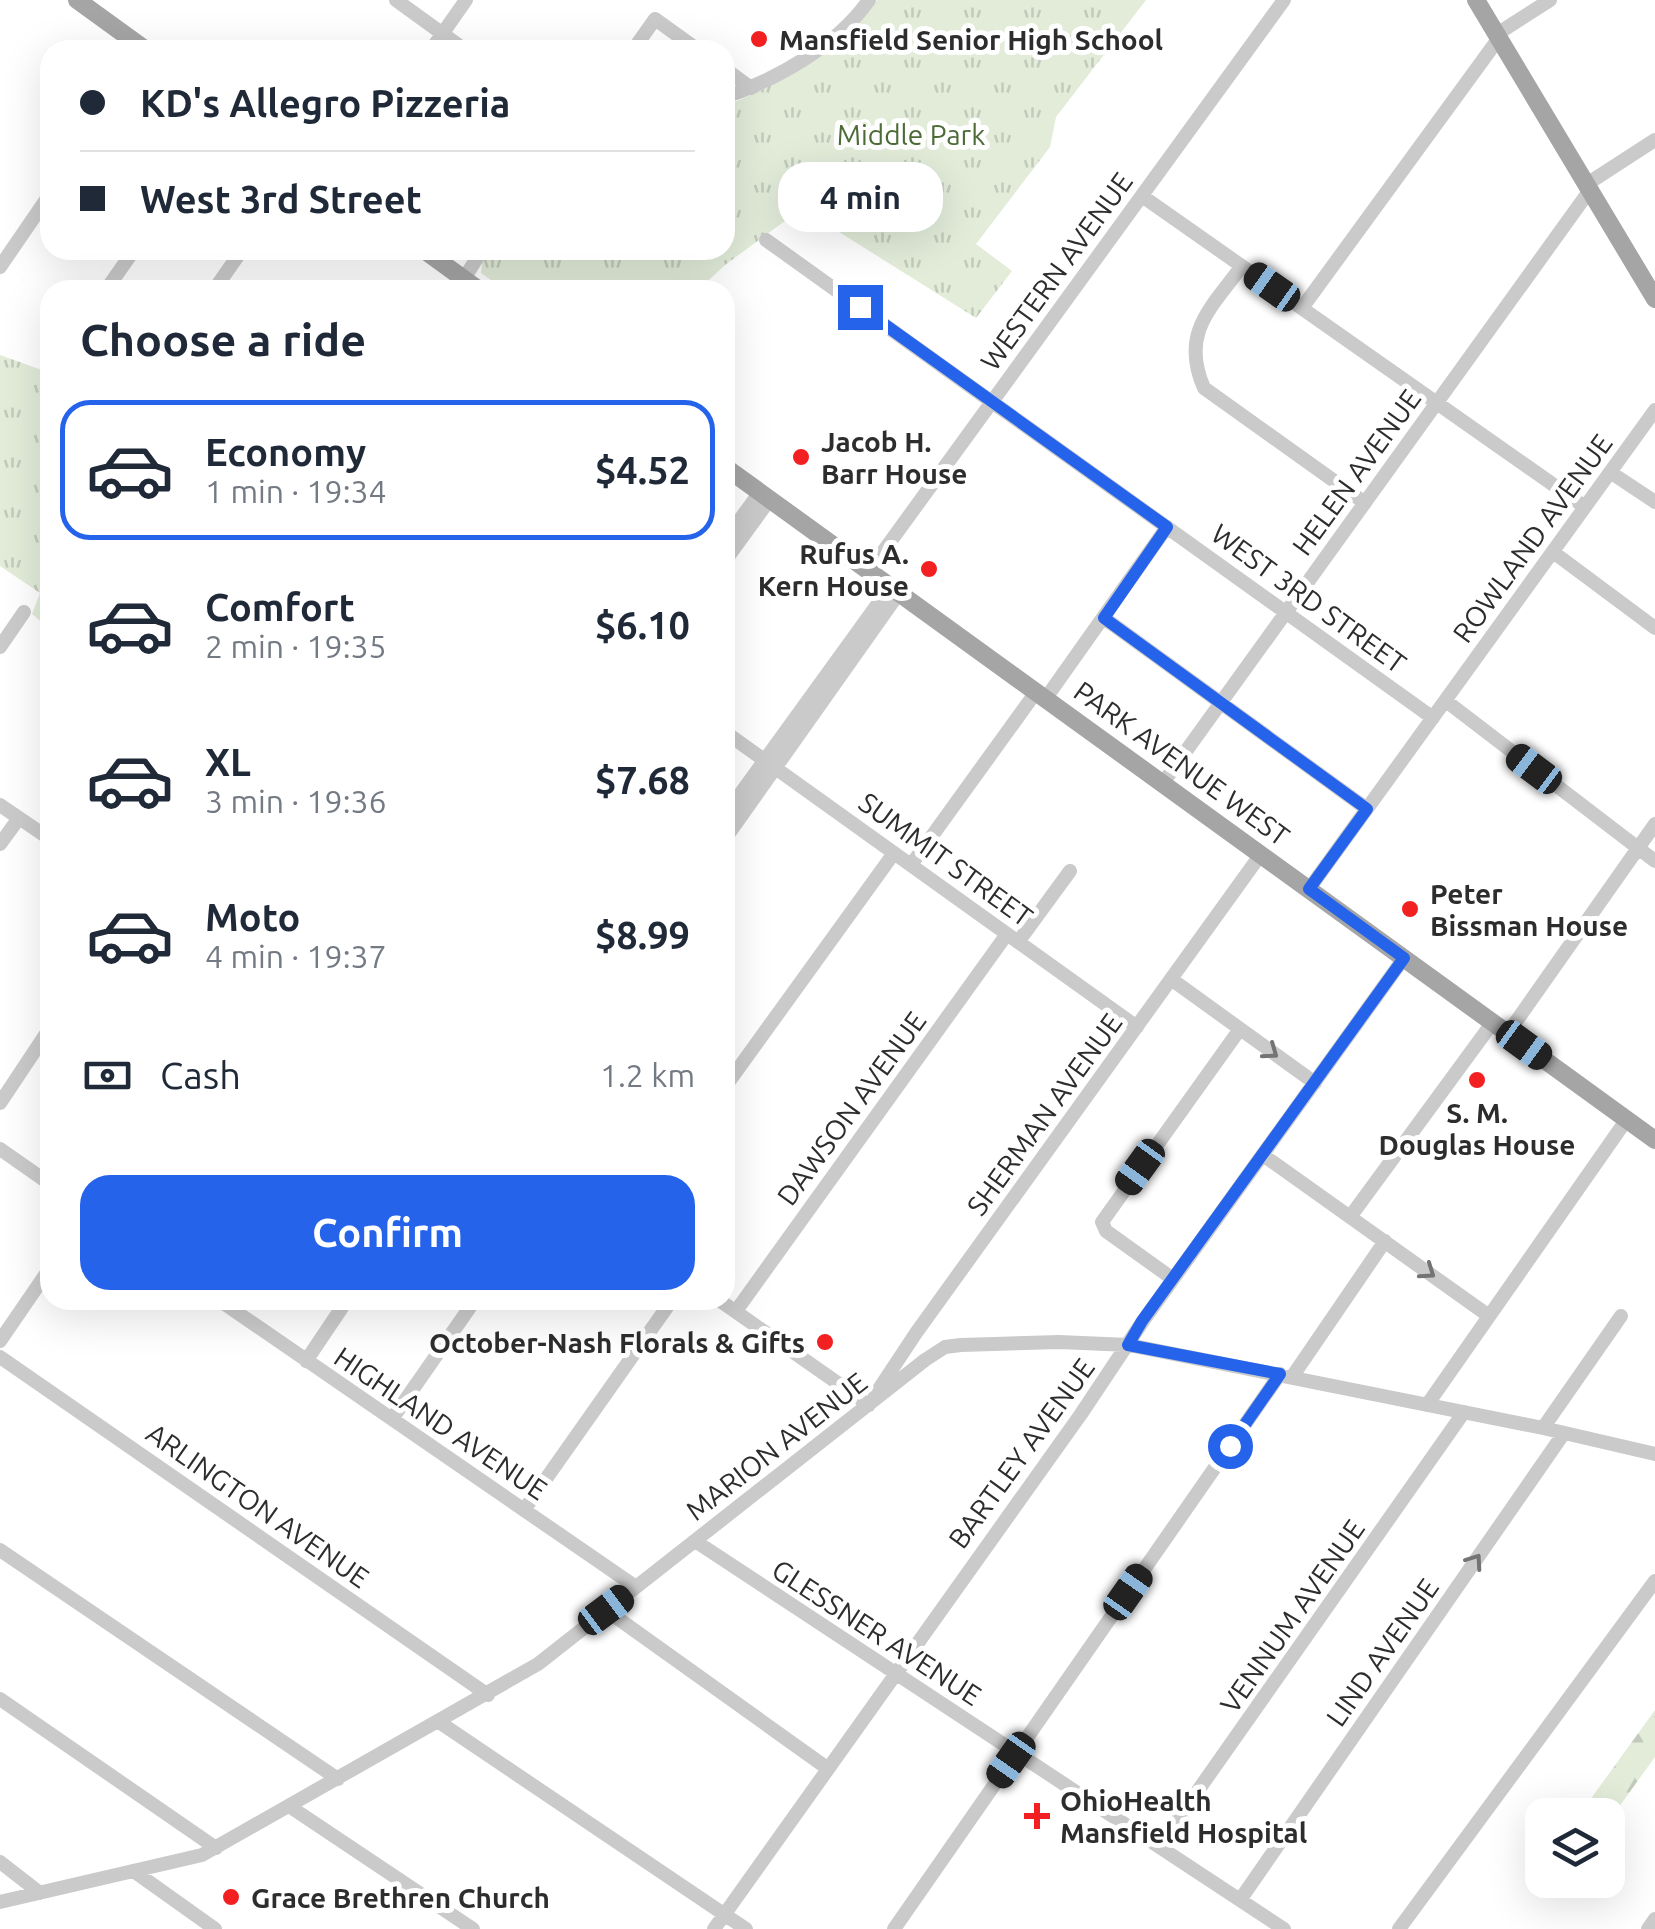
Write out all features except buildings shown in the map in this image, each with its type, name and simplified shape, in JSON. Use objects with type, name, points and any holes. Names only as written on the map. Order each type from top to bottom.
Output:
[{"type":"main road","points":[[76,0],[132,40]]},
{"type":"main road","points":[[1476,0],[1655,299]]},
{"type":"main road","points":[[435,260],[456,280]]},
{"type":"main road","name":"PARK AVENUE WEST","points":[[735,474],[1655,1140]]},
{"type":"street","points":[[396,0],[451,40]]},
{"type":"street","points":[[438,40],[466,0]]},
{"type":"street","points":[[735,94],[774,77],[838,33],[870,0]]},
{"type":"street","name":"WESTERN AVENUE","points":[[869,572],[1284,0]]},
{"type":"street","points":[[1302,308],[1498,36],[1550,0]]},
{"type":"street","points":[[640,40],[655,19],[684,40]]},
{"type":"street","points":[[735,76],[752,88]]},
{"type":"street","name":"HELEN AVENUE","points":[[1163,783],[1589,187],[1655,140]]},
{"type":"street","points":[[1142,196],[1586,506]]},
{"type":"street","points":[[0,266],[40,208]]},
{"type":"street","name":"WEST 3RD STREET","points":[[766,240],[1433,718]]},
{"type":"street","points":[[1242,266],[1203,318],[1196,334],[1204,388],[1365,503]]},
{"type":"street","name":"ROWLAND AVENUE","points":[[1309,889],[1655,410]]},
{"type":"street","points":[[1610,472],[1655,502]]},
{"type":"street","points":[[735,529],[765,496]]},
{"type":"street","points":[[735,545],[765,496]]},
{"type":"street","points":[[911,866],[1104,618],[1167,527]]},
{"type":"street","points":[[1554,552],[1655,628]]},
{"type":"street","points":[[735,822],[770,764],[895,590]]},
{"type":"street","points":[[0,647],[24,612]]},
{"type":"street","points":[[1104,618],[1367,809]]},
{"type":"street","points":[[1446,701],[1655,861]]},
{"type":"street","name":"SUMMIT STREET","points":[[735,739],[1137,1027]]},
{"type":"street","points":[[735,804],[770,764]]},
{"type":"street","points":[[0,805],[40,832]]},
{"type":"street","points":[[0,844],[19,818]]},
{"type":"street","points":[[1350,1217],[1655,824]]},
{"type":"street","points":[[735,1073],[894,853]]},
{"type":"street","name":"SHERMAN AVENUE","points":[[869,1405],[916,1333],[1260,854]]},
{"type":"street","name":"DAWSON AVENUE","points":[[736,1312],[1013,938],[1070,871]]},
{"type":"street","name":"BARTLEY AVENUE","points":[[714,1929],[1404,958]]},
{"type":"street","points":[[1172,979],[1314,1083]]},
{"type":"street","points":[[1173,1278],[1106,1231],[1102,1222],[1240,1029]]},
{"type":"street","points":[[0,1103],[40,1043]]},
{"type":"street","points":[[1427,1405],[1627,1119]]},
{"type":"street","points":[[0,1149],[40,1177]]},
{"type":"street","points":[[1263,1155],[1490,1316]]},
{"type":"street","points":[[894,1929],[1384,1241]]},
{"type":"street","points":[[0,1341],[40,1283]]},
{"type":"street","name":"HIGHLAND AVENUE","points":[[232,1310],[636,1588]]},
{"type":"street","points":[[306,1361],[340,1310]]},
{"type":"street","points":[[392,1420],[468,1310]]},
{"type":"street","points":[[524,1510],[665,1310]]},
{"type":"street","points":[[733,1310],[869,1405]]},
{"type":"street","points":[[1543,1428],[1622,1316]]},
{"type":"street","points":[[916,1333],[933,1354]]},
{"type":"street","name":"MARION AVENUE","points":[[0,1902],[191,1859],[488,1695],[532,1668],[933,1354],[952,1346],[1128,1345],[1655,1454]]},
{"type":"street","name":"ARLINGTON AVENUE","points":[[0,1357],[488,1695]]},
{"type":"street","name":"VENNUM AVENUE","points":[[1159,1846],[1464,1412]]},
{"type":"street","name":"LIND AVENUE","points":[[1240,1900],[1564,1433]]},
{"type":"street","name":"GLESSNER AVENUE","points":[[695,1542],[1284,1929]]},
{"type":"street","points":[[0,1550],[338,1779]]},
{"type":"street","points":[[1398,1929],[1655,1581]]},
{"type":"street","points":[[606,1610],[828,1768]]},
{"type":"street","points":[[0,1699],[216,1848]]},
{"type":"street","points":[[440,1722],[746,1929]]},
{"type":"street","points":[[289,1806],[473,1929]]},
{"type":"street","points":[[0,1862],[40,1893]]},
{"type":"street","points":[[135,1872],[215,1929]]},
{"type":"street","points":[[1648,1929],[1655,1919]]},
{"type":"green space","name":"Middle Park","points":[[877,0],[1146,0],[1056,117],[1050,147],[976,244],[1012,271],[976,318],[820,220],[789,218],[735,258],[735,101],[809,63],[863,18]]},
{"type":"green space","name":"Middle Park","points":[[732,260],[709,280],[491,280],[481,273],[482,263]]},
{"type":"green space","points":[[0,355],[40,369],[40,593],[0,566]]},
{"type":"green space","points":[[40,593],[40,621],[32,614]]},
{"type":"green space","points":[[1655,1710],[1655,1757],[1625,1798],[1591,1798]]},
{"type":"place","name":"Mansfield Senior High School","points":[[759,39]]},
{"type":"place","name":"Jacob H. Barr House","points":[[801,457]]},
{"type":"place","name":"Rufus A. Kern House","points":[[929,569]]},
{"type":"place","name":"Peter Bissman House","points":[[1410,909]]},
{"type":"place","name":"S. M. Douglas House","points":[[1477,1080]]},
{"type":"place","name":"October-Nash Florals & Gifts","points":[[825,1342]]},
{"type":"place","name":"OhioHealth Mansfield Hospital","points":[[1037,1816]]},
{"type":"place","name":"Grace Brethren Church","points":[[231,1897]]},
{"type":"route","points":[[860,307],[1167,527],[1104,618],[1367,809],[1309,889],[1404,958],[1128,1345],[1280,1374],[1230,1446]]}]
